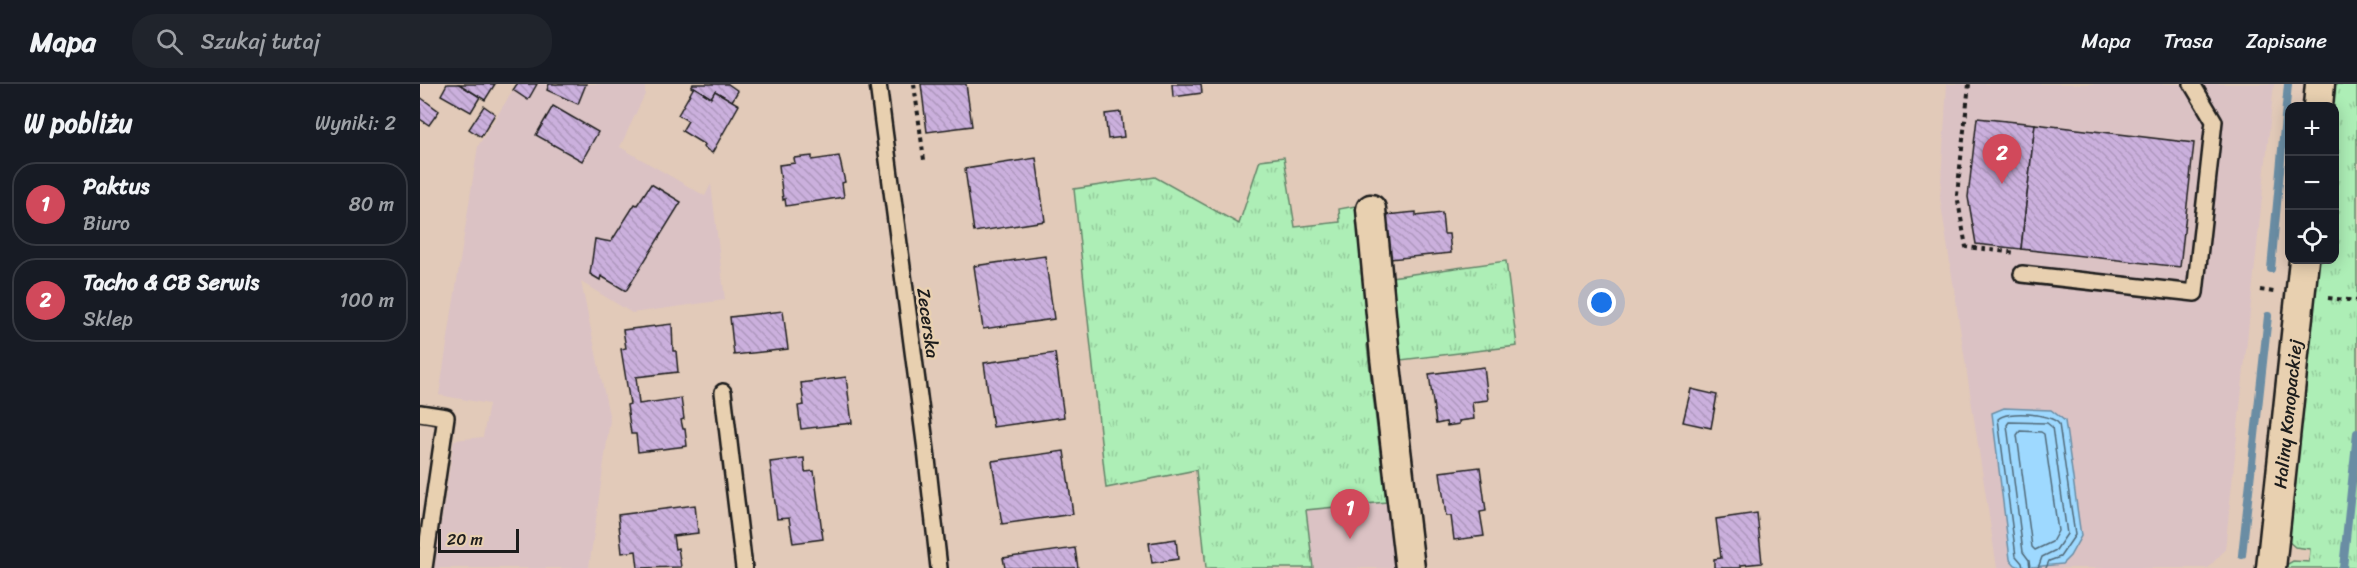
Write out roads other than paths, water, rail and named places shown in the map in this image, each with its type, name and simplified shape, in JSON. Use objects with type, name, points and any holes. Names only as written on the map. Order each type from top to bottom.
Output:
[{"type":"street","points":[[2318,102],[2320,84]]},
{"type":"street","points":[[1371,209],[1385,357],[1410,568]]},
{"type":"street","name":"Haliny Konopackiej","points":[[2271,568],[2304,264]]},
{"type":"lane","name":"Zecerska","points":[[878,84],[926,450],[939,568]]},
{"type":"lane","points":[[2022,274],[2195,293],[2214,121],[2192,84]]},
{"type":"lane","points":[[723,392],[744,568]]},
{"type":"lane","points":[[420,413],[446,417],[424,568]]},
{"type":"water","points":[[2004,408],[2051,410],[2065,421],[2081,536],[2070,556],[2062,564],[2022,568],[2010,559],[1992,413]]},
{"type":"waterway","points":[[2271,269],[2288,84]]},
{"type":"waterway","points":[[2242,555],[2268,316]]},
{"type":"waterway","points":[[2343,568],[2357,433]]},
{"type":"place","name":"Tacho & CB Serwis","points":[[2002,184]]},
{"type":"place","name":"Paktus","points":[[1350,539]]}]
